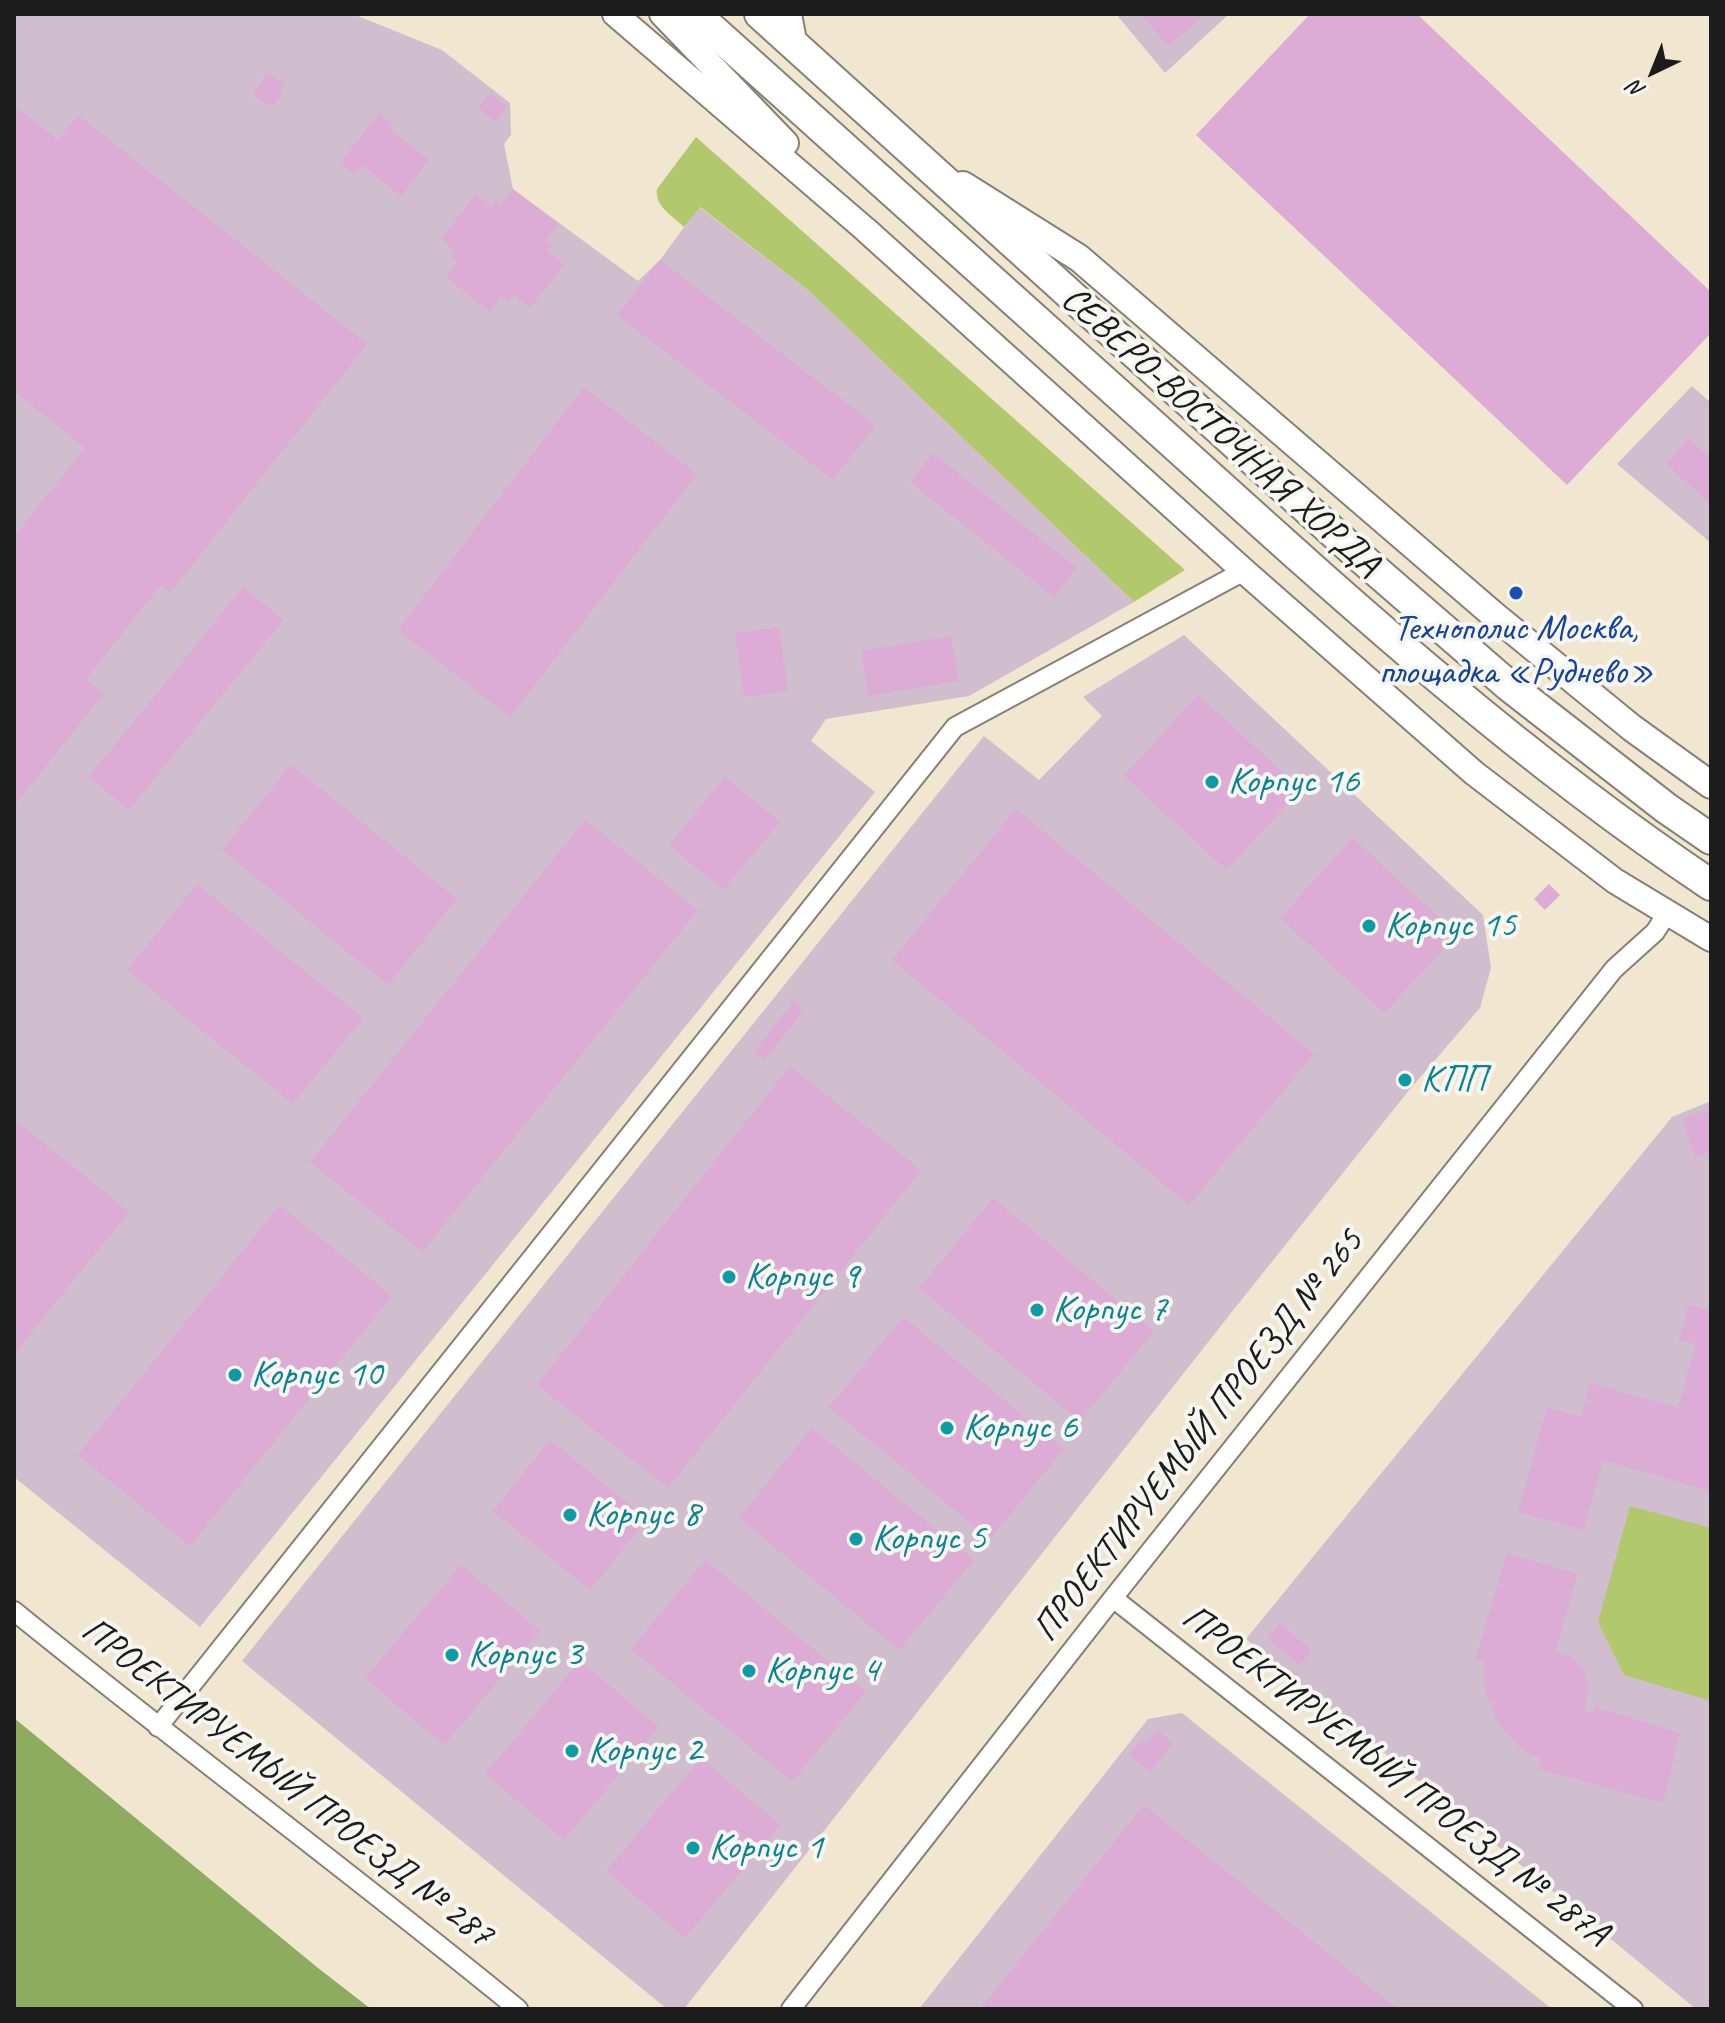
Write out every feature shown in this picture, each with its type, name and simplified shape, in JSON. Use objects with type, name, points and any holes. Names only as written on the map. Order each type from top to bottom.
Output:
[{"type":"highway","name":"СЕВЕРО-ВОСТОЧНАЯ ХОРДА","points":[[695,14],[1336,590],[1523,748],[1711,885]]},
{"type":"highway","name":"СЕВЕРО-ВОСТОЧНАЯ ХОРДА","points":[[760,14],[1367,563],[1508,685],[1666,808],[1711,839]]},
{"type":"main road","points":[[922,159],[1079,258],[1495,616],[1632,728],[1711,785]]},
{"type":"street","points":[[615,14],[866,230],[1244,571],[1474,773],[1615,881],[1711,939]]},
{"type":"street","points":[[662,14],[866,230]]},
{"type":"street","points":[[792,14],[798,49]]},
{"type":"street","points":[[158,1727],[955,727],[1244,571]]},
{"type":"street","name":"ПРОЕКТИРУЕМЫЙ ПРОЕЗД № 265","points":[[791,2009],[1113,1598],[1614,969],[1655,932],[1668,912]]},
{"type":"street","name":"ПРОЕКТИРУЕМЫЙ ПРОЕЗД № 287А","points":[[1113,1598],[1633,2009]]},
{"type":"street","name":"ПРОЕКТИРУЕМЫЙ ПРОЕЗД № 287","points":[[14,1611],[518,2009]]},
{"type":"shaded area","points":[[14,14],[353,14],[442,50],[510,103],[511,135],[504,144],[513,189],[638,281],[660,260],[699,207],[808,290],[1134,602],[969,696],[826,719],[811,741],[875,792],[200,1627],[14,1477]]},
{"type":"shaded area","points":[[1116,14],[1229,14],[1165,73]]},
{"type":"shaded area","points":[[1692,386],[1711,403],[1711,543],[1617,464]]},
{"type":"shaded area","points":[[1184,635],[1483,915],[1491,968],[1480,1008],[1410,1089],[1231,1313],[684,2009],[667,2009],[242,1661],[984,736],[1039,780],[1102,716],[1083,697]]},
{"type":"shaded area","points":[[1711,1101],[1711,2009],[1696,2009],[1246,1639],[1672,1117]]},
{"type":"shaded area","points":[[1182,1713],[1552,2009],[919,2009],[1148,1719]]},
{"type":"green space","points":[[696,137],[1185,570],[1134,602],[808,290],[700,207],[684,227],[670,215],[658,201],[657,189]]},
{"type":"green space","points":[[1630,1506],[1711,1528],[1711,1688],[1708,1700],[1624,1675],[1598,1622]]},
{"type":"green space","points":[[14,1718],[318,1968],[371,2009],[14,2009]]},
{"type":"building","points":[[1141,14],[1206,14],[1168,46]]},
{"type":"building","points":[[1310,14],[1417,14],[1711,292],[1711,333],[1567,485],[1196,135]]},
{"type":"building","points":[[266,73],[285,84],[273,107],[253,96]]},
{"type":"building","points":[[490,93],[507,106],[495,121],[478,108]]},
{"type":"building","points":[[14,105],[58,140],[78,115],[367,344],[170,593],[161,585],[86,679],[104,693],[14,806],[14,537],[85,448],[14,391]]},
{"type":"building","points":[[379,113],[393,125],[390,129],[429,160],[401,196],[361,165],[354,174],[340,163]]},
{"type":"building","points":[[513,189],[558,224],[546,240],[552,245],[547,251],[564,264],[530,308],[514,295],[508,302],[501,297],[490,312],[446,277],[458,262],[451,256],[455,251],[441,239],[476,194],[491,206],[496,200],[501,204]]},
{"type":"building","points":[[660,260],[875,425],[833,480],[617,315]]},
{"type":"building","points":[[584,387],[697,474],[510,717],[398,630]]},
{"type":"building","points":[[1689,439],[1711,459],[1711,504],[1666,464]]},
{"type":"building","points":[[933,453],[1077,568],[1054,597],[910,482]]},
{"type":"building","points":[[243,587],[283,620],[129,810],[89,777]]},
{"type":"building","points":[[779,627],[788,691],[744,697],[735,633]]},
{"type":"building","points":[[951,636],[959,681],[868,696],[861,651]]},
{"type":"building","name":"Корпус 16","points":[[1198,695],[1301,789],[1227,870],[1124,776]]},
{"type":"building","points":[[291,765],[457,899],[388,985],[222,850]]},
{"type":"building","points":[[725,777],[780,822],[723,890],[669,845]]},
{"type":"building","points":[[1016,809],[1314,1054],[1189,1205],[892,960]]},
{"type":"building","points":[[585,820],[698,910],[422,1252],[310,1162]]},
{"type":"building","name":"Корпус 15","points":[[1353,838],[1457,934],[1384,1013],[1280,918]]},
{"type":"building","points":[[197,884],[363,1018],[293,1104],[127,970]]},
{"type":"building","points":[[1549,884],[1560,895],[1545,910],[1534,899]]},
{"type":"building","points":[[794,1001],[804,1010],[764,1060],[754,1052]]},
{"type":"building","name":"Корпус 9","points":[[790,1066],[921,1170],[668,1488],[537,1385]]},
{"type":"building","name":"КПП","points":[[1400,1069],[1416,1082],[1410,1089],[1394,1077]]},
{"type":"building","points":[[1711,1109],[1711,1152],[1695,1157],[1682,1119]]},
{"type":"building","points":[[14,1119],[129,1212],[14,1354]]},
{"type":"building","name":"Корпус 7","points":[[993,1198],[1154,1331],[1080,1421],[919,1288]]},
{"type":"building","name":"Корпус 10","points":[[280,1205],[392,1296],[190,1546],[78,1455]]},
{"type":"building","points":[[1689,1305],[1711,1311],[1711,1491],[1603,1460],[1584,1530],[1518,1512],[1547,1407],[1581,1417],[1590,1383],[1678,1408],[1696,1344],[1679,1340]]},
{"type":"building","name":"Корпус 6","points":[[903,1317],[1064,1449],[990,1539],[829,1407]]},
{"type":"building","name":"Корпус 5","points":[[812,1428],[974,1560],[899,1650],[739,1518]]},
{"type":"building","name":"Корпус 8","points":[[550,1440],[647,1519],[590,1590],[493,1511]]},
{"type":"building","points":[[1507,1553],[1578,1574],[1555,1652],[1573,1658],[1584,1671],[1588,1687],[1585,1711],[1594,1712],[1595,1707],[1680,1733],[1663,1803],[1539,1769],[1541,1758],[1518,1746],[1496,1720],[1485,1690],[1484,1662],[1475,1660]]},
{"type":"building","name":"Корпус 4","points":[[705,1560],[866,1692],[792,1782],[631,1649]]},
{"type":"building","name":"Корпус 3","points":[[461,1565],[540,1631],[444,1745],[365,1678]]},
{"type":"building","points":[[1280,1623],[1312,1651],[1299,1665],[1268,1638]]},
{"type":"building","name":"Корпус 2","points":[[580,1661],[659,1727],[564,1840],[485,1774]]},
{"type":"building","points":[[1157,1730],[1173,1743],[1150,1772],[1129,1755],[1141,1740],[1146,1744]]},
{"type":"building","name":"Корпус 1","points":[[701,1758],[780,1825],[685,1938],[606,1871]]},
{"type":"building","points":[[1144,1805],[1397,2009],[980,2009]]},
{"type":"place","name":"Технополис Москва, площадка «Руднево»","points":[[1516,593]]},
{"type":"place","name":"Корпус 16","points":[[1212,782]]},
{"type":"place","name":"Корпус 15","points":[[1369,926]]},
{"type":"place","name":"КПП","points":[[1405,1080]]},
{"type":"place","name":"Корпус 9","points":[[729,1277]]},
{"type":"place","name":"Корпус 7","points":[[1037,1310]]},
{"type":"place","name":"Корпус 10","points":[[235,1375]]},
{"type":"place","name":"Корпус 6","points":[[947,1428]]},
{"type":"place","name":"Корпус 8","points":[[570,1515]]},
{"type":"place","name":"Корпус 5","points":[[856,1539]]},
{"type":"place","name":"Корпус 3","points":[[452,1655]]},
{"type":"place","name":"Корпус 4","points":[[749,1671]]},
{"type":"place","name":"Корпус 2","points":[[572,1751]]},
{"type":"place","name":"Корпус 1","points":[[693,1848]]}]
